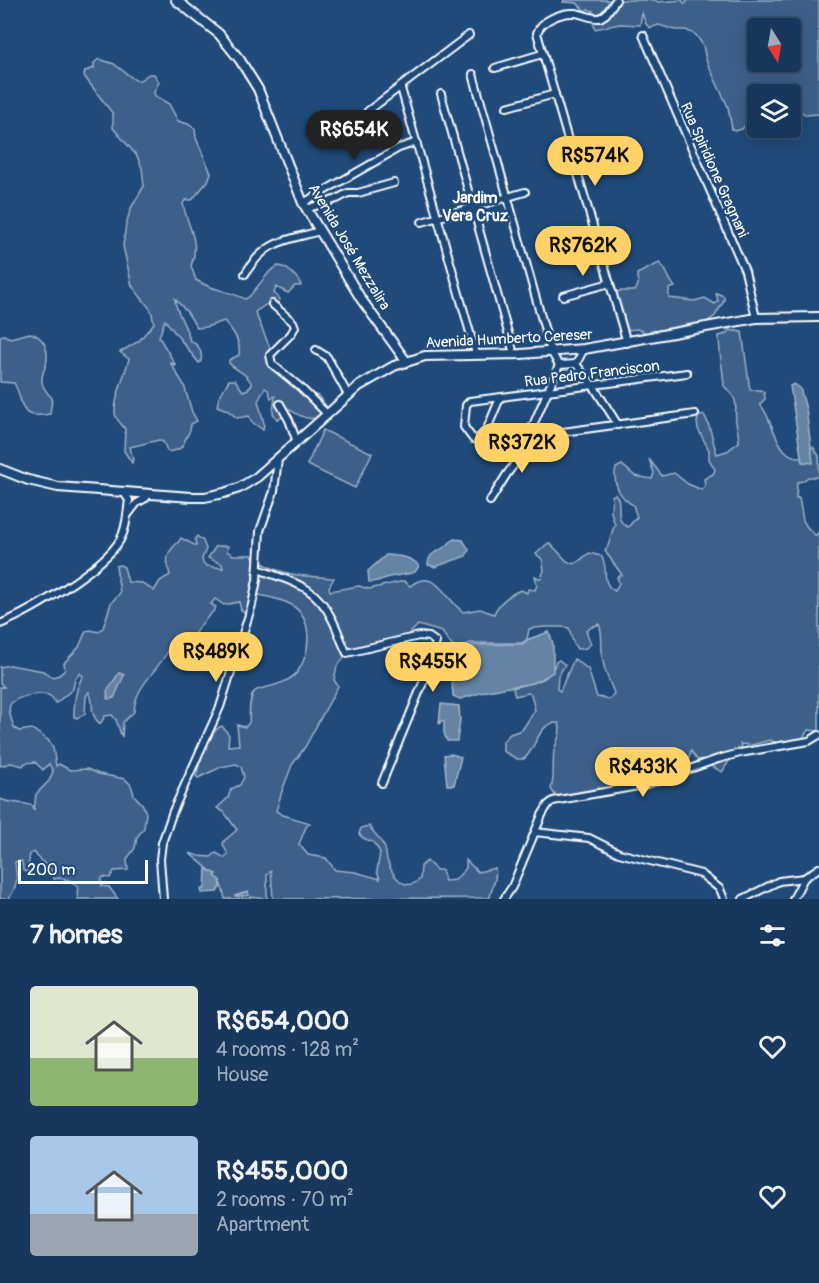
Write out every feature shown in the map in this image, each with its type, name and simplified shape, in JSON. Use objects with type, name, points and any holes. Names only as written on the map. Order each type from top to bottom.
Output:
[{"type":"main road","name":"Avenida José Mezzalira","points":[[176,0],[219,34],[250,76],[262,100],[304,206],[361,299],[406,361]]},
{"type":"main road","name":"Avenida Humberto Cereser","points":[[0,469],[42,484],[136,495],[181,499],[224,493],[239,488],[257,477],[348,395],[374,376],[406,361],[425,356],[514,354],[584,349],[756,318],[817,318]]},
{"type":"street","points":[[616,0],[606,14],[600,18],[567,13],[550,20],[538,28],[538,38],[627,343]]},
{"type":"street","points":[[362,119],[368,111],[469,35]]},
{"type":"street","name":"Rua Spiridione Gragnani","points":[[643,35],[745,272],[756,318]]},
{"type":"street","points":[[495,68],[542,54]]},
{"type":"street","points":[[473,74],[551,352],[559,365]]},
{"type":"street","points":[[401,88],[476,354]]},
{"type":"street","points":[[441,94],[514,354]]},
{"type":"street","points":[[507,107],[555,94]]},
{"type":"street","points":[[304,206],[399,148],[417,142]]},
{"type":"street","points":[[304,206],[394,183]]},
{"type":"street","points":[[422,222],[525,192]]},
{"type":"street","points":[[245,274],[255,259],[271,245],[320,231]]},
{"type":"street","points":[[563,296],[610,283]]},
{"type":"street","points":[[272,304],[293,322],[295,327],[270,355],[272,364],[300,387],[327,414]]},
{"type":"street","points":[[576,364],[584,349]]},
{"type":"street","points":[[316,350],[327,357],[348,395]]},
{"type":"street","points":[[559,365],[576,364]]},
{"type":"street","points":[[576,364],[618,424]]},
{"type":"street","points":[[490,501],[519,458],[526,437],[549,392],[559,365]]},
{"type":"street","name":"Rua Pedro Franciscon","points":[[500,398],[487,429],[479,438],[473,439],[464,427],[467,403],[500,398],[594,387],[687,373]]},
{"type":"street","points":[[280,404],[297,442]]},
{"type":"street","points":[[504,440],[695,414]]},
{"type":"street","points":[[163,899],[160,859],[162,843],[173,810],[201,752],[229,683],[252,605],[258,569],[260,531],[274,491],[278,459]]},
{"type":"street","points":[[0,624],[50,598],[107,555],[120,539],[129,500],[136,495],[137,502],[127,516]]},
{"type":"street","points":[[258,569],[300,585],[319,597],[333,620],[347,653],[419,636],[429,637],[436,642],[429,668],[382,783]]},
{"type":"street","points":[[504,899],[512,887],[548,805],[553,801],[644,785],[740,753],[809,741],[819,735]]},
{"type":"street","points":[[535,832],[589,838],[618,853],[701,874],[720,889],[724,899]]},
{"type":"street","points":[[743,899],[780,881],[804,878],[819,868]]},
{"type":"street","points":[[793,899],[804,878]]},
{"type":"shaded area","points":[[564,0],[655,0],[658,2],[682,0],[685,4],[686,0],[819,0],[819,114],[806,115],[801,111],[801,84],[747,84],[747,123],[742,129],[735,131],[732,129],[728,107],[706,60],[703,45],[696,35],[686,30],[675,30],[659,25],[650,28],[642,13],[640,25],[620,24],[595,29],[591,15],[593,11],[588,9],[585,11],[577,3],[563,2]]},
{"type":"shaded area","points":[[99,59],[114,64],[135,80],[154,74],[159,82],[154,92],[155,96],[169,104],[178,121],[195,129],[196,138],[211,173],[208,181],[192,200],[186,200],[183,203],[194,241],[195,249],[191,266],[196,280],[245,299],[270,271],[278,266],[289,270],[298,280],[301,286],[295,286],[288,293],[276,287],[274,293],[280,299],[279,302],[267,304],[255,312],[273,355],[272,370],[281,369],[299,389],[318,396],[327,407],[320,417],[305,417],[289,409],[283,417],[277,419],[273,413],[275,396],[271,398],[265,388],[258,401],[264,423],[263,430],[252,422],[249,416],[237,418],[217,406],[219,397],[229,380],[235,380],[243,391],[252,385],[248,378],[229,363],[229,360],[239,355],[238,341],[224,321],[197,328],[175,299],[190,341],[201,351],[201,361],[199,363],[165,320],[159,337],[176,366],[170,362],[184,385],[197,421],[191,424],[183,445],[178,449],[168,452],[163,442],[159,440],[130,447],[132,463],[124,451],[125,429],[115,412],[117,397],[129,359],[120,352],[139,341],[154,323],[151,310],[132,286],[123,246],[131,208],[144,186],[142,168],[137,156],[113,128],[113,114],[84,76],[85,71],[94,68],[94,63]]},
{"type":"shaded area","points":[[659,263],[675,287],[669,289],[669,298],[694,301],[705,298],[715,304],[718,301],[716,293],[724,296],[724,301],[715,316],[700,327],[686,325],[647,333],[637,329],[627,330],[616,294],[619,291],[635,291],[638,285],[637,274]]},
{"type":"shaded area","points":[[729,330],[742,332],[750,390],[764,392],[765,399],[760,404],[783,448],[789,454],[797,457],[807,456],[810,448],[813,447],[819,456],[819,477],[808,477],[797,482],[796,498],[799,498],[803,520],[807,527],[816,536],[819,531],[819,731],[808,730],[801,741],[783,745],[770,740],[752,745],[740,744],[744,752],[729,761],[722,772],[706,763],[704,759],[697,760],[691,751],[682,781],[653,779],[646,775],[640,783],[612,791],[595,789],[563,796],[555,795],[551,789],[554,751],[560,731],[559,723],[546,726],[524,759],[517,759],[503,751],[503,741],[510,734],[522,730],[535,710],[531,694],[515,696],[513,688],[539,681],[549,675],[559,660],[565,665],[558,676],[557,689],[560,691],[574,659],[588,669],[597,697],[610,699],[614,693],[603,663],[599,624],[586,631],[591,644],[584,649],[577,649],[569,628],[566,627],[529,629],[527,639],[522,643],[471,643],[457,648],[452,646],[442,632],[418,625],[406,637],[346,656],[337,666],[334,680],[338,686],[305,747],[292,765],[276,811],[310,823],[299,844],[308,855],[326,858],[335,870],[355,872],[380,879],[377,871],[380,852],[373,842],[359,834],[361,828],[369,826],[384,846],[392,871],[404,884],[414,883],[420,879],[421,866],[427,861],[436,870],[442,870],[445,881],[455,880],[466,868],[466,860],[478,872],[495,868],[496,876],[490,898],[273,899],[271,871],[267,874],[267,899],[251,897],[251,899],[242,899],[241,896],[249,895],[248,892],[234,896],[239,896],[239,899],[225,899],[217,878],[189,853],[211,857],[216,853],[225,858],[228,854],[223,845],[224,841],[237,830],[224,812],[217,808],[228,798],[231,789],[240,785],[244,777],[241,767],[236,764],[221,767],[198,778],[196,776],[213,733],[222,726],[229,735],[228,746],[239,745],[237,725],[245,727],[249,723],[250,703],[254,692],[287,680],[298,671],[306,654],[308,635],[303,618],[290,604],[259,595],[251,610],[245,613],[241,610],[239,602],[224,605],[215,599],[211,604],[216,607],[213,612],[187,642],[168,651],[142,687],[134,712],[123,722],[122,737],[112,715],[105,716],[100,724],[96,720],[89,692],[86,696],[85,714],[74,717],[78,686],[83,676],[80,673],[75,679],[73,689],[56,703],[50,696],[41,694],[23,697],[10,705],[14,728],[19,731],[32,729],[48,740],[53,748],[56,766],[59,764],[70,770],[87,769],[125,779],[131,785],[134,795],[143,805],[146,813],[144,828],[137,837],[135,848],[127,859],[128,870],[114,871],[110,878],[103,877],[101,880],[102,886],[109,887],[118,899],[78,899],[76,885],[61,878],[54,879],[50,868],[34,852],[30,854],[27,872],[23,871],[22,861],[15,862],[16,885],[9,899],[0,899],[0,799],[33,806],[34,811],[36,794],[49,781],[53,771],[49,764],[43,770],[35,762],[25,763],[23,766],[11,763],[0,766],[0,687],[4,687],[0,683],[0,667],[10,665],[43,671],[53,677],[65,670],[64,663],[79,647],[86,631],[98,632],[103,628],[111,603],[120,593],[116,566],[124,567],[128,582],[142,583],[154,591],[160,581],[170,575],[168,559],[172,548],[181,538],[196,546],[197,536],[203,541],[206,549],[202,559],[207,566],[223,568],[222,564],[208,558],[216,546],[228,546],[227,551],[233,555],[252,555],[259,566],[263,563],[289,573],[334,578],[329,587],[330,591],[359,586],[369,589],[404,581],[410,586],[427,580],[440,587],[463,612],[480,609],[494,614],[501,603],[513,594],[521,590],[527,593],[528,589],[535,590],[537,585],[535,576],[541,579],[544,570],[542,559],[536,554],[548,543],[572,563],[578,562],[589,553],[601,556],[604,560],[607,584],[615,591],[619,583],[617,577],[622,575],[605,551],[615,525],[611,512],[612,496],[615,494],[618,498],[620,519],[624,525],[628,527],[637,517],[633,505],[618,490],[615,479],[616,468],[622,465],[635,476],[652,479],[654,473],[649,459],[662,476],[674,473],[688,484],[702,490],[705,485],[704,479],[713,474],[715,470],[709,459],[709,450],[698,429],[699,416],[704,415],[706,419],[717,454],[727,451],[739,442],[736,403],[724,386],[720,349],[719,336],[726,334]]},
{"type":"shaded area","points":[[30,333],[41,339],[47,354],[42,382],[52,398],[50,414],[27,413],[14,383],[0,382],[0,336],[10,338]]},
{"type":"shaded area","points":[[794,384],[800,388],[806,409],[813,463],[802,462],[790,386]]},
{"type":"shaded area","points":[[323,430],[372,453],[355,488],[307,465]]},
{"type":"shaded area","points":[[454,539],[463,540],[469,550],[466,556],[435,567],[428,565],[432,555]]},
{"type":"shaded area","points":[[386,555],[408,558],[419,566],[415,572],[369,582],[368,571]]},
{"type":"shaded area","points":[[549,632],[553,644],[553,672],[537,681],[523,685],[460,699],[453,696],[450,655],[458,648],[472,645],[522,644]]},
{"type":"shaded area","points":[[119,673],[124,675],[114,698],[108,699],[107,691]]},
{"type":"shaded area","points":[[441,704],[459,706],[457,741],[447,741],[444,721],[439,724]]},
{"type":"shaded area","points":[[451,754],[461,757],[454,785],[447,785],[444,755]]},
{"type":"shaded area","points":[[206,869],[217,874],[215,876],[220,880],[221,886],[217,892],[202,893],[201,890],[205,888]]},
{"type":"district","name":"Jardim Vera Cruz","points":[[475,207]]}]
